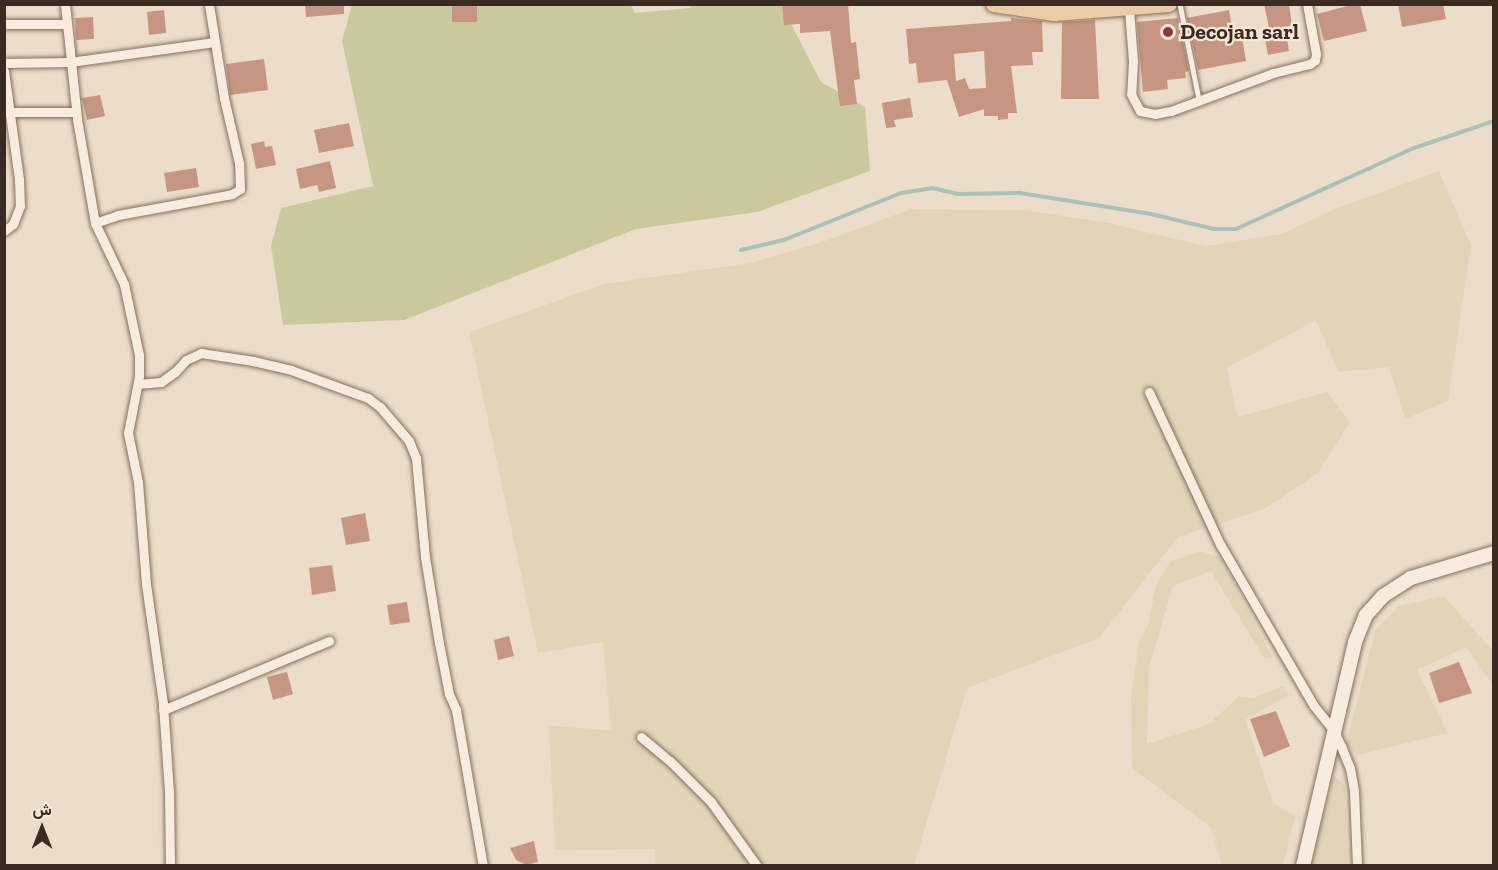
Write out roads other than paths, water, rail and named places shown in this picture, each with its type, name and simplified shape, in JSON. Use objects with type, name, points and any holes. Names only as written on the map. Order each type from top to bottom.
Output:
[{"type":"main road","points":[[993,4],[1054,9],[1129,9],[1169,4]]},
{"type":"main road","points":[[1304,866],[1355,642],[1366,615],[1396,586],[1411,578],[1494,553]]},
{"type":"street","points":[[65,4],[76,111],[95,223],[117,268],[131,308],[139,355],[138,384],[128,433],[138,482],[147,584],[163,710],[170,792],[170,866]]},
{"type":"street","points":[[95,223],[118,215],[232,194],[240,189],[239,164],[209,4]]},
{"type":"street","points":[[1129,9],[1133,61],[1131,94],[1140,111],[1155,114],[1171,111],[1199,99],[1315,60],[1307,4]]},
{"type":"street","points":[[4,24],[68,24]]},
{"type":"street","points":[[4,63],[70,62],[215,42]]},
{"type":"street","points":[[4,71],[7,112],[20,206],[13,224],[4,231]]},
{"type":"street","points":[[7,112],[76,111]]},
{"type":"street","points":[[138,384],[161,382],[186,360],[201,353],[253,361],[291,370],[368,398],[380,407],[409,441],[416,458],[425,557],[439,643],[449,694],[456,710],[483,866]]},
{"type":"street","points":[[1149,392],[1220,544],[1314,706],[1334,731],[1352,779],[1357,866]]},
{"type":"street","points":[[163,710],[329,641]]},
{"type":"street","points":[[641,738],[670,760],[711,802],[757,866]]},
{"type":"lane","points":[[1180,4],[1199,99]]},
{"type":"waterway","points":[[741,250],[784,240],[901,193],[932,188],[958,194],[1020,193],[1151,214],[1214,229],[1236,229],[1414,148],[1494,121]]},
{"type":"place","name":"Decojan sarl","points":[[1168,32]]}]
